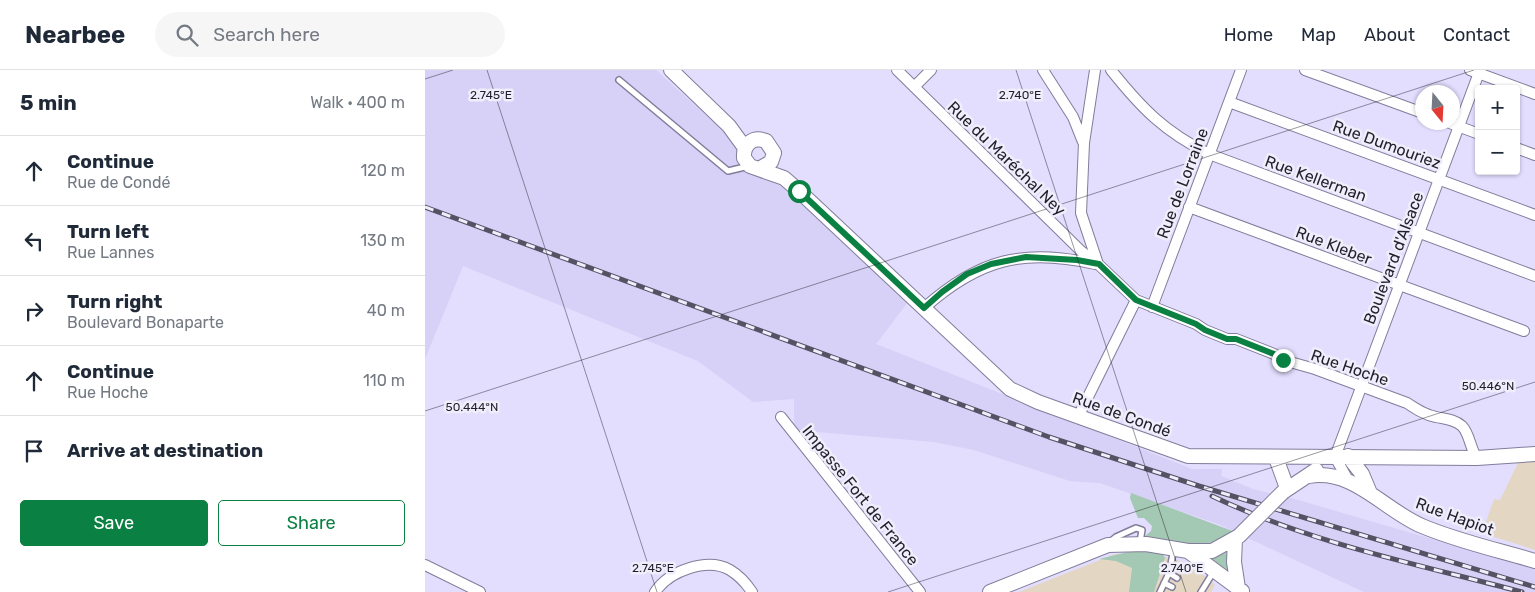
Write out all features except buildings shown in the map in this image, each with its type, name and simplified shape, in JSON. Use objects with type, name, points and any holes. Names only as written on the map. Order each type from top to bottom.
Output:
[{"type":"main road","points":[[671,70],[749,144]]},
{"type":"main road","points":[[767,141],[773,148],[773,158],[768,166],[755,168],[744,158],[749,144],[767,141]]},
{"type":"main road","name":"Rue de Condé","points":[[773,158],[783,178],[1010,389],[1038,402],[1188,456],[1477,458],[1535,454]]},
{"type":"main road","name":"Rue de Condé","points":[[755,168],[783,178]]},
{"type":"main road","points":[[990,592],[1011,588],[1108,544],[1140,543],[1188,551],[1212,551],[1237,538],[1285,490],[1342,456]]},
{"type":"main road","name":"Rue Hapiot","points":[[1342,456],[1362,474],[1370,493]]},
{"type":"main road","points":[[1276,458],[1285,490]]},
{"type":"main road","name":"Rue Hapiot","points":[[1309,476],[1331,475],[1348,480],[1400,515],[1423,526],[1535,561]]},
{"type":"main road","points":[[1237,538],[1234,562],[1240,590]]},
{"type":"main road","points":[[1188,551],[1240,590]]},
{"type":"street","name":"Rue du Maréchal Ney","points":[[897,70],[1081,251],[1099,264],[1136,300]]},
{"type":"street","points":[[914,87],[931,70]]},
{"type":"street","points":[[1043,70],[1073,117],[1084,143]]},
{"type":"street","points":[[924,308],[967,274],[1008,259],[1059,257],[1099,264],[1081,213],[1084,143],[1095,70]]},
{"type":"street","name":"Rue Kellerman","points":[[1111,70],[1149,115],[1169,130],[1209,154],[1535,276]]},
{"type":"street","name":"Rue de Lorraine","points":[[1152,307],[1241,70]]},
{"type":"street","points":[[1305,70],[1415,110]]},
{"type":"street","points":[[1476,71],[1535,94]]},
{"type":"street","name":"Boulevard d'Alsace","points":[[1460,120],[1476,71]]},
{"type":"street","name":"Rue Dumouriez","points":[[1229,102],[1535,215]]},
{"type":"street","points":[[1460,127],[1475,132]]},
{"type":"street","name":"Boulevard d'Alsace","points":[[1342,456],[1361,386],[1457,130]]},
{"type":"street","points":[[1520,149],[1535,155]]},
{"type":"street","name":"Rue Kleber","points":[[1189,207],[1398,286],[1524,331]]},
{"type":"street","points":[[1078,417],[1136,300]]},
{"type":"street","name":"Rue Hoche","points":[[1136,300],[1196,324],[1227,339],[1236,339],[1274,354],[1283,360],[1315,369],[1407,403],[1416,410],[1436,417],[1448,418],[1460,424],[1477,458]]},
{"type":"street","name":"Impasse Fort de France","points":[[781,417],[920,592]]},
{"type":"street","points":[[1457,457],[1467,435]]},
{"type":"street","points":[[1342,456],[1348,480]]},
{"type":"street","points":[[425,566],[480,592]]},
{"type":"street","points":[[655,592],[671,577],[687,569],[704,566],[728,569],[743,580],[752,592]]},
{"type":"lane","points":[[619,80],[728,171],[755,168]]},
{"type":"lane","points":[[1160,592],[1169,573],[1174,548]]},
{"type":"lane","points":[[1199,591],[1214,570]]},
{"type":"lane","points":[[1169,573],[1177,578]]},
{"type":"lane","points":[[1164,583],[1172,587]]},
{"type":"shaded area","points":[[425,70],[656,70],[851,246],[908,302],[876,344],[1192,469],[1222,469],[1221,476],[1253,489],[1298,500],[1535,569],[1535,592],[1364,592],[1218,524],[1100,483],[1070,481],[974,450],[934,442],[794,430],[794,399],[753,402],[698,361],[463,266],[425,359]]},
{"type":"shaded area","points":[[1535,461],[1535,550],[1482,533],[1494,499],[1500,500],[1518,463]]},
{"type":"shaded area","points":[[1151,553],[1191,564],[1215,585],[1211,592],[1019,592],[1115,554]]},
{"type":"green space","points":[[1131,493],[1235,532],[1213,542],[1202,544],[1180,543],[1145,536],[1151,531],[1152,526],[1144,518],[1138,518],[1130,498]]},
{"type":"green space","points":[[1136,550],[1161,551],[1165,558],[1154,592],[1129,592],[1132,568],[1116,561],[1099,559]]},
{"type":"green space","points":[[1228,552],[1229,572],[1228,573],[1209,559]]},
{"type":"railway","points":[[425,207],[1049,437],[1199,486],[1535,587]]},
{"type":"railway","points":[[1212,496],[1287,527],[1325,540],[1522,592]]},
{"type":"route","points":[[799,191],[924,308],[967,274],[991,264],[1008,259],[1026,257],[1059,257],[1099,264],[1136,300],[1196,324],[1227,339],[1236,339],[1274,354],[1283,360]]}]
